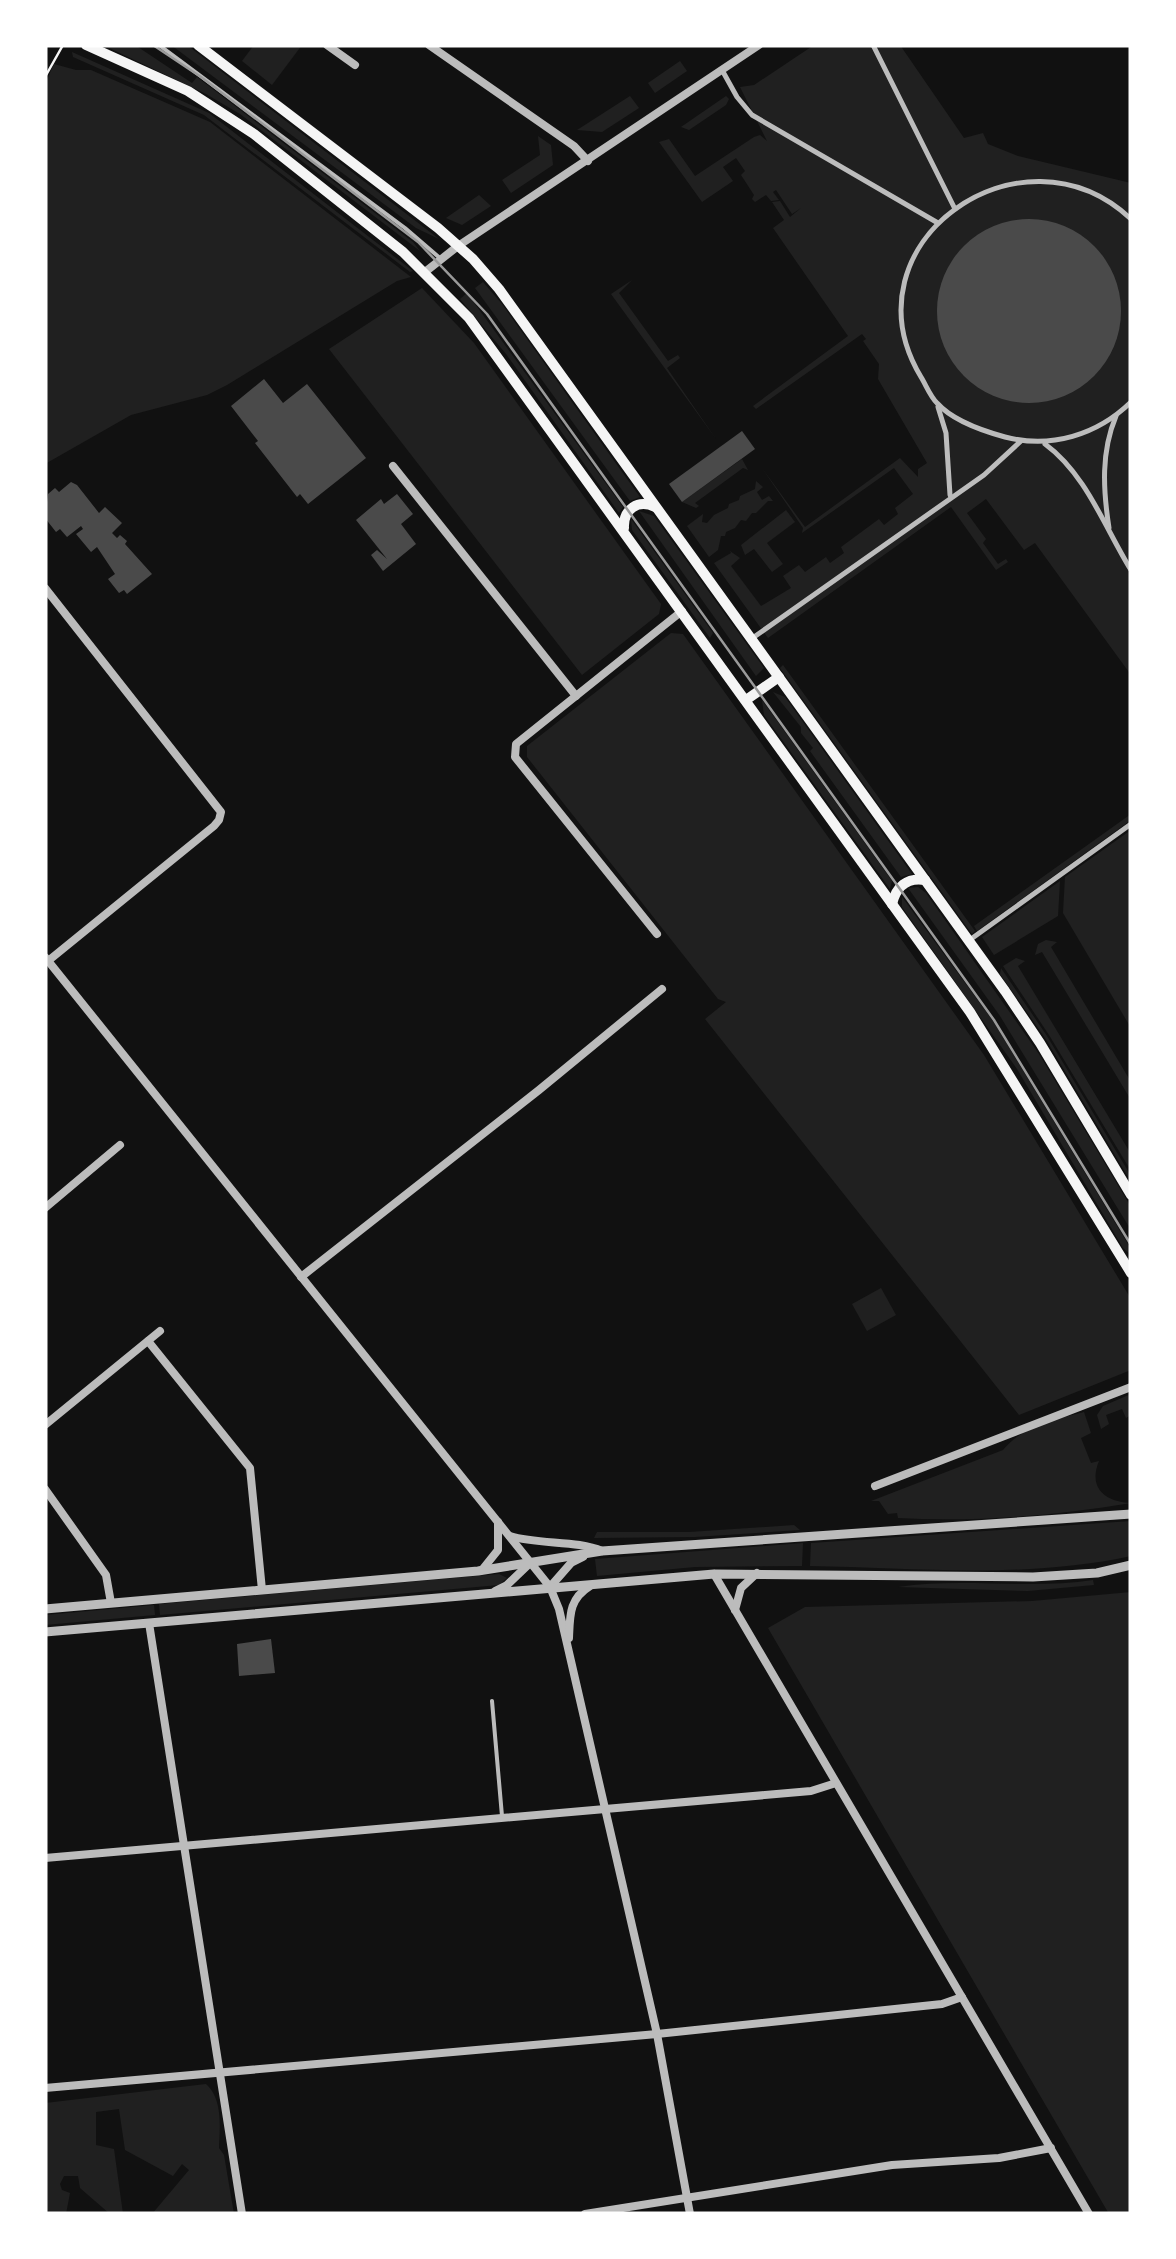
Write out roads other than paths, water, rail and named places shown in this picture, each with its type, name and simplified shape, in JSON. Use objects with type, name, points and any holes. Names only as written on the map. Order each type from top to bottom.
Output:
[{"type":"main road","points":[[86,45],[179,86],[243,127],[425,272],[489,343],[995,1049],[1131,1273]]},
{"type":"main road","points":[[198,45],[458,246],[508,300],[1034,1033],[1131,1196]]},
{"type":"main road","points":[[625,531],[624,519],[632,507],[643,503],[656,507]]},
{"type":"main road","points":[[746,700],[778,677]]},
{"type":"main road","points":[[892,904],[902,884],[925,880]]},
{"type":"street","points":[[328,45],[355,66]]},
{"type":"street","points":[[429,45],[574,146],[588,161]]},
{"type":"street","points":[[425,272],[759,45]]},
{"type":"street","points":[[872,45],[955,209]]},
{"type":"street","points":[[722,70],[737,98],[752,115],[938,223]]},
{"type":"street","points":[[950,496],[946,433],[937,404],[909,357],[899,323],[906,276],[917,250],[938,223],[977,195],[1002,185],[1032,180],[1064,182],[1098,194],[1130,217]]},
{"type":"street","points":[[937,404],[981,429],[1044,444],[1087,431],[1116,416],[1131,402]]},
{"type":"street","points":[[1110,536],[1104,460],[1116,416]]},
{"type":"street","points":[[751,639],[984,475],[1021,441]]},
{"type":"street","points":[[1044,444],[1064,458],[1131,570]]},
{"type":"street","points":[[393,466],[576,696]]},
{"type":"street","points":[[45,588],[221,812],[214,826],[47,958],[550,1587],[559,1609],[657,2034],[690,2214]]},
{"type":"street","points":[[657,934],[515,757],[516,744],[682,611]]},
{"type":"street","points":[[968,941],[1131,824]]},
{"type":"street","points":[[301,1277],[662,989]]},
{"type":"street","points":[[45,1208],[120,1145]]},
{"type":"street","points":[[45,1425],[160,1330]]},
{"type":"street","points":[[148,1341],[250,1468],[262,1590]]},
{"type":"street","points":[[875,1486],[1131,1387]]},
{"type":"street","points":[[45,1488],[106,1576],[111,1603]]},
{"type":"street","points":[[45,1609],[482,1570],[596,1552],[1131,1514]]},
{"type":"street","points":[[482,1570],[498,1550],[498,1522]]},
{"type":"street","points":[[510,1536],[540,1544],[589,1545],[596,1552]]},
{"type":"street","points":[[550,1587],[571,1563],[596,1552]]},
{"type":"street","points":[[489,1592],[507,1585],[530,1563]]},
{"type":"street","points":[[45,1632],[714,1574],[1033,1577],[1097,1573],[1131,1566]]},
{"type":"street","points":[[734,1610],[741,1588],[758,1572]]},
{"type":"street","points":[[714,1574],[1089,2214]]},
{"type":"street","points":[[569,1652],[571,1606],[582,1591],[594,1584]]},
{"type":"street","points":[[149,1623],[242,2214]]},
{"type":"street","points":[[45,1858],[811,1791],[836,1783]]},
{"type":"street","points":[[45,2088],[657,2034],[942,2004],[962,1997]]},
{"type":"street","points":[[585,2214],[892,2165],[999,2158],[1050,2148]]},
{"type":"lane","points":[[159,45],[441,259]]},
{"type":"lane","points":[[492,1702],[502,1818]]},
{"type":"tram line","points":[[153,45],[418,242],[487,314],[994,1020],[1131,1245]]}]
